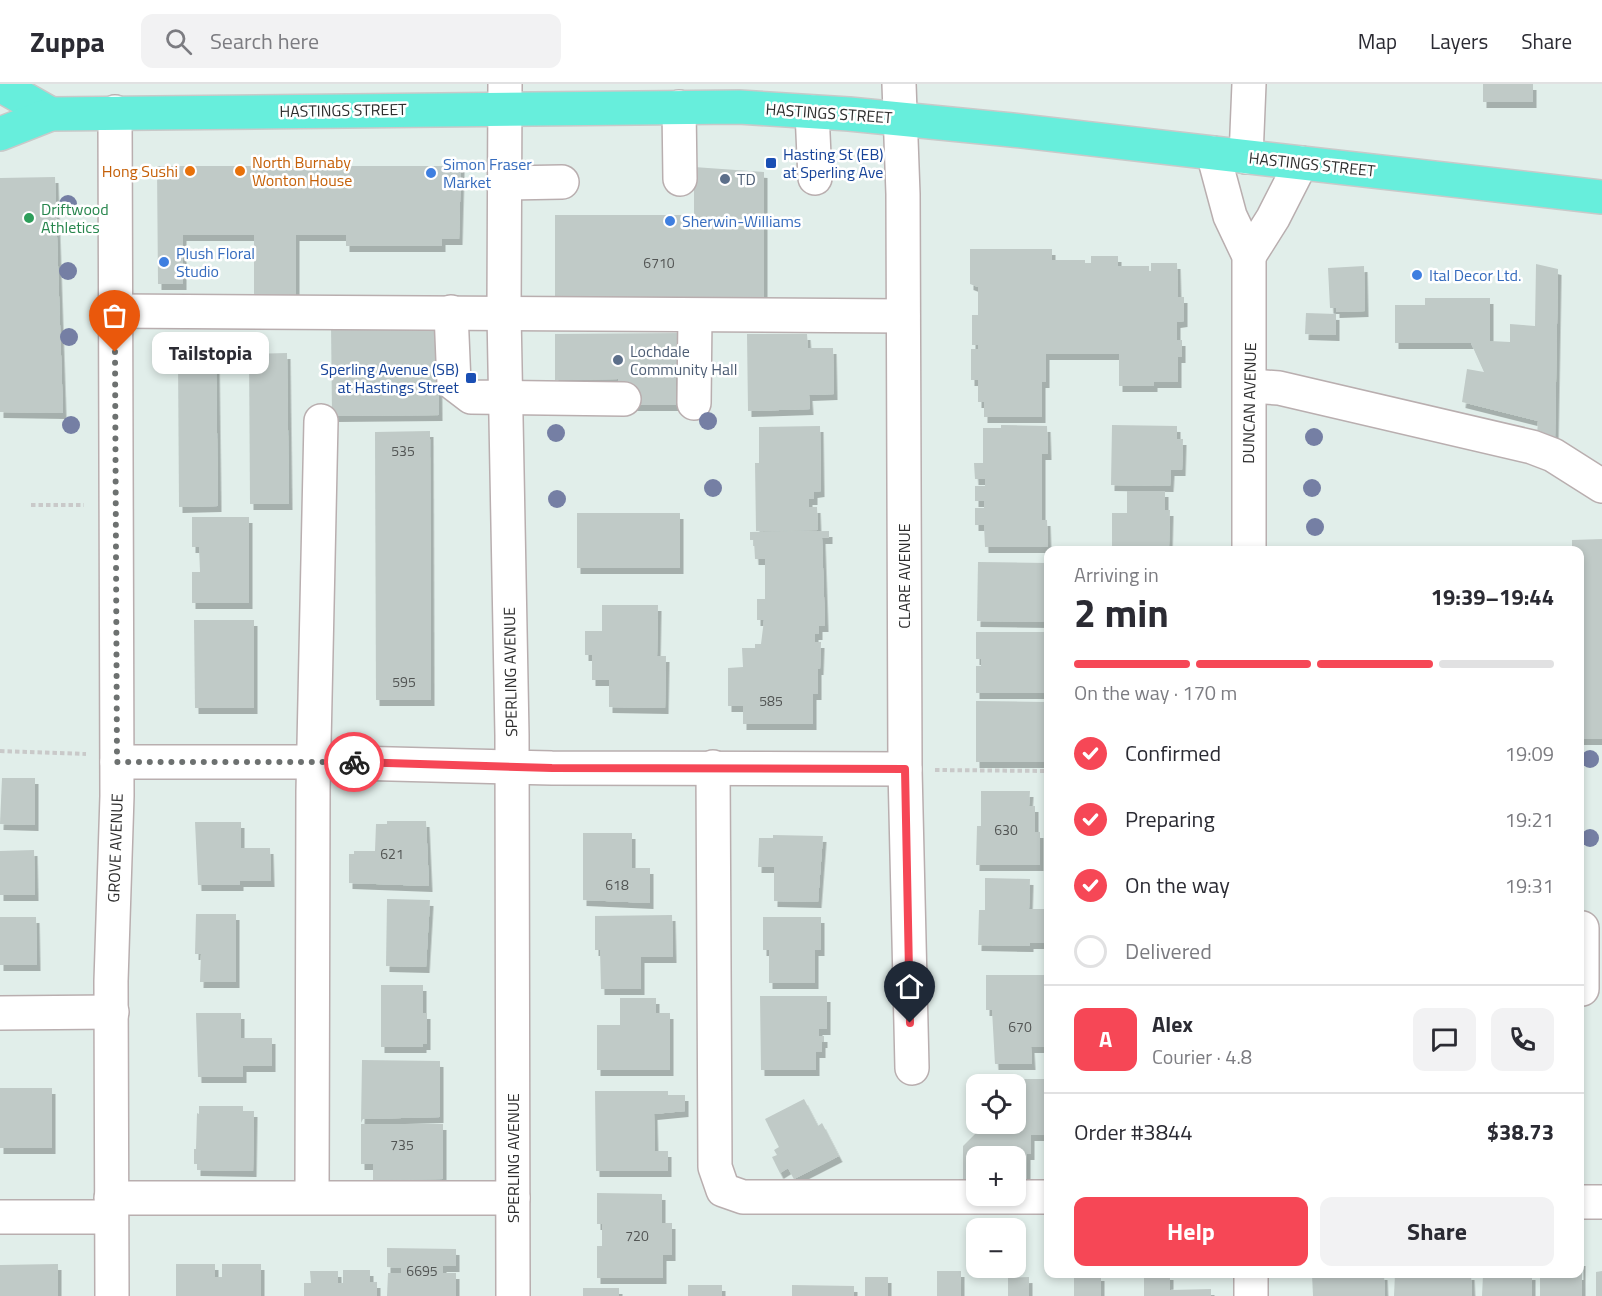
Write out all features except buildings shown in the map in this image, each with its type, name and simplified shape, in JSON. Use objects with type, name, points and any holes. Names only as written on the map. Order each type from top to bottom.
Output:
[{"type":"main road","points":[[0,85],[51,114]]},
{"type":"main road","name":"HASTINGS STREET","points":[[0,134],[51,114],[505,96],[679,107],[812,112],[900,119],[1602,197]]},
{"type":"street","name":"CLARE AVENUE","points":[[899,84],[903,316],[905,769],[912,1068]]},
{"type":"street","points":[[1246,157],[1249,84]]},
{"type":"street","name":"SPERLING AVENUE","points":[[505,96],[504,313],[511,766],[513,1296]]},
{"type":"street","points":[[679,107],[680,179]]},
{"type":"street","name":"GROVE AVENUE","points":[[112,1296],[112,1012],[102,758],[115,310],[115,112]]},
{"type":"street","points":[[812,112],[815,178]]},
{"type":"street","name":"DUNCAN AVENUE","points":[[1213,153],[1230,216],[1250,256],[1249,546]]},
{"type":"street","points":[[1250,256],[1273,218],[1301,163]]},
{"type":"street","points":[[505,183],[562,182]]},
{"type":"street","points":[[115,310],[903,316]]},
{"type":"street","points":[[451,312],[454,384],[471,397],[624,399]]},
{"type":"street","points":[[694,403],[695,316]]},
{"type":"street","points":[[1250,386],[1279,388],[1532,447],[1553,455],[1602,486]]},
{"type":"street","points":[[312,1197],[313,762],[321,421]]},
{"type":"street","points":[[102,758],[511,766],[905,769]]},
{"type":"street","points":[[712,767],[715,1167],[723,1190],[743,1197],[1044,1197]]},
{"type":"street","points":[[0,1013],[112,1012]]},
{"type":"street","points":[[0,1217],[111,1208],[312,1197],[513,1198]]},
{"type":"street","points":[[1584,1202],[1602,1202]]},
{"type":"street","points":[[1251,1278],[1251,1296]]},
{"type":"path","points":[[31,505],[85,505]]},
{"type":"path","points":[[0,751],[102,758]]},
{"type":"path","points":[[905,769],[1044,771]]},
{"type":"way so far","points":[[115,352],[117,762],[354,762]]},
{"type":"place","name":"Hasting St (EB) at Sperling Ave","points":[[771,163]]},
{"type":"place","name":"Hong Sushi","points":[[190,171]]},
{"type":"place","name":"North Burnaby Wonton House","points":[[240,171]]},
{"type":"place","name":"Simon Fraser Market","points":[[431,173]]},
{"type":"place","name":"TD","points":[[725,179]]},
{"type":"place","name":"Driftwood Athletics","points":[[29,218]]},
{"type":"place","name":"Sherwin-Williams","points":[[670,221]]},
{"type":"place","name":"Plush Floral Studio","points":[[164,262]]},
{"type":"place","name":"Ital Decor Ltd.","points":[[1417,275]]},
{"type":"place","name":"Tailstopia","points":[[115,352]]},
{"type":"place","name":"Lochdale Community Hall","points":[[618,360]]},
{"type":"place","name":"Sperling Avenue (SB) at Hastings Street","points":[[471,378]]},
{"type":"route","points":[[354,762],[552,768],[905,769],[910,1023]]}]
